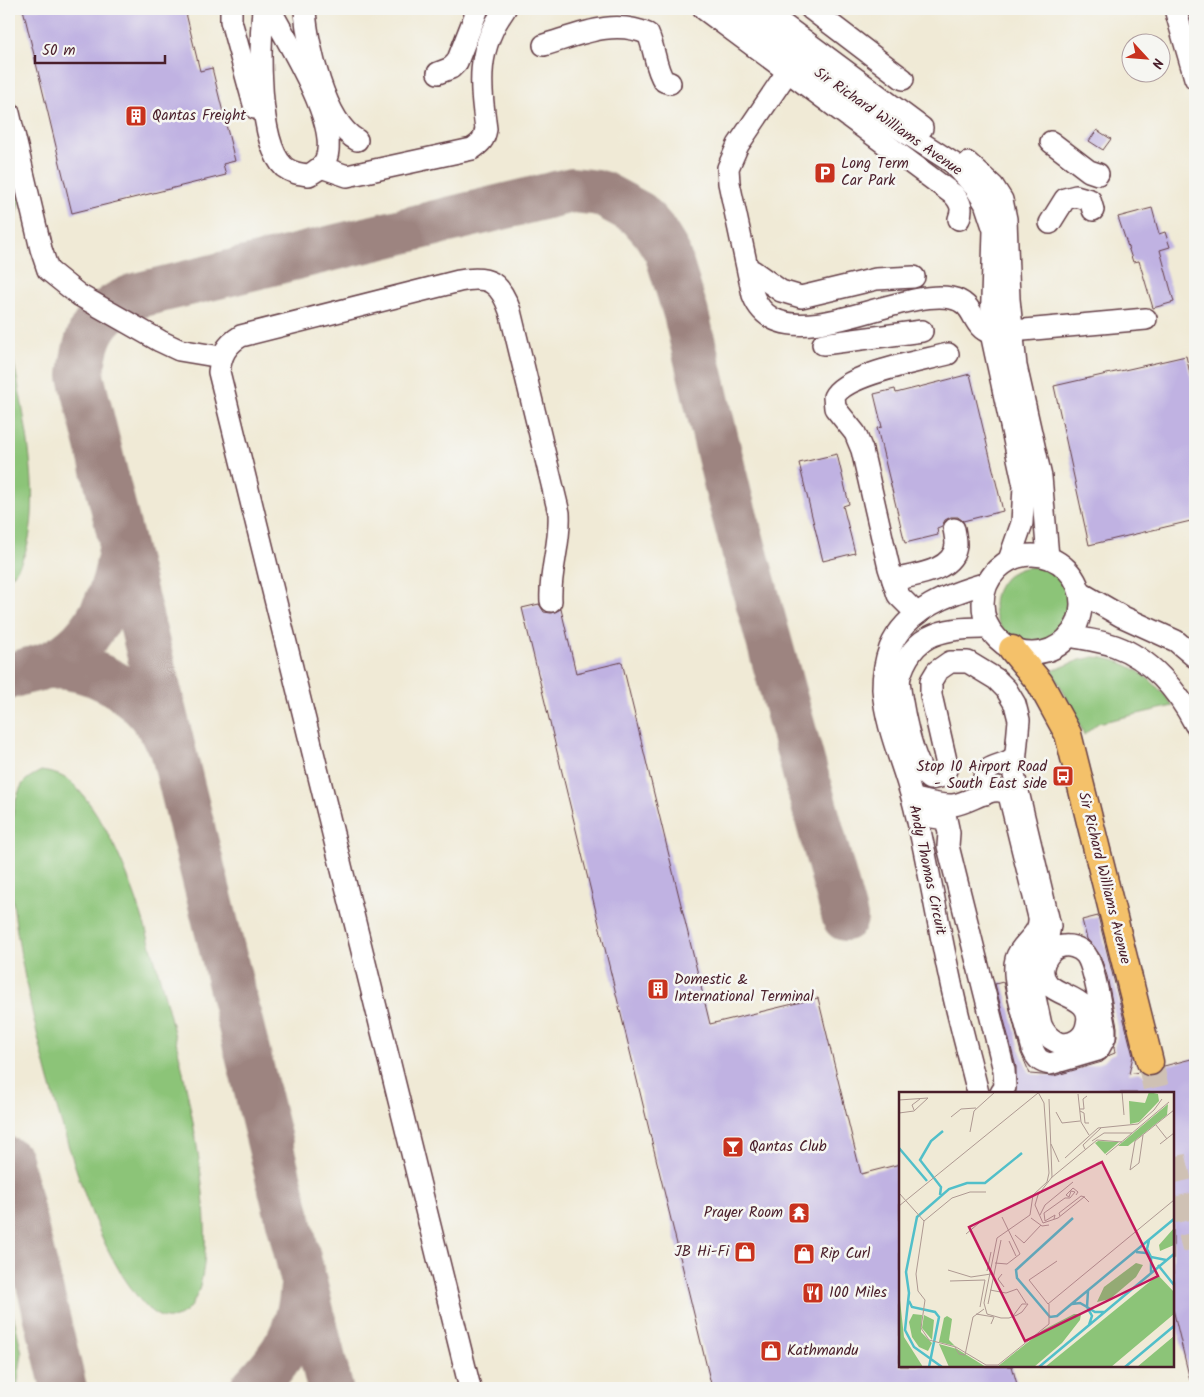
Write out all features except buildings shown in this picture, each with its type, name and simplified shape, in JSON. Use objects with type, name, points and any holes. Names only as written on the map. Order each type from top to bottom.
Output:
[{"type":"main road","name":"Sir Richard Williams Avenue","points":[[1012,649],[1040,683],[1068,734],[1150,1062]]},
{"type":"street","points":[[231,9],[231,21],[252,102],[259,116],[267,124]]},
{"type":"street","points":[[263,9],[260,40],[262,93],[267,124],[276,154],[284,166],[296,174],[309,176],[321,167],[326,159],[328,145],[326,126],[296,55],[270,9]]},
{"type":"street","points":[[321,167],[347,176],[472,149],[484,138],[486,130],[481,68],[489,36],[505,9]]},
{"type":"street","points":[[704,9],[954,195],[961,206],[962,212],[959,219]]},
{"type":"street","name":"Sir Richard Williams Avenue","points":[[732,9],[836,88],[947,159],[966,175],[984,203],[994,230],[992,333],[1024,486],[1022,523],[1009,560]]},
{"type":"street","name":"Sir Richard Williams Avenue","points":[[762,9],[944,144],[993,186],[1002,200],[1006,219],[1012,331],[1016,366],[1041,478],[1048,557]]},
{"type":"street","points":[[810,9],[903,79]]},
{"type":"street","points":[[1175,9],[1195,78]]},
{"type":"street","points":[[304,10],[313,57],[323,87],[338,121],[348,135],[357,140]]},
{"type":"street","points":[[438,73],[451,68],[457,62],[477,11]]},
{"type":"street","points":[[544,45],[608,27],[638,29],[648,34],[654,46],[659,74],[664,81],[670,83]]},
{"type":"street","points":[[788,71],[738,145],[728,168],[728,183],[753,294],[758,306],[773,319],[784,323],[810,325],[928,297],[951,298],[962,302],[970,308],[978,327],[992,333],[1146,319]]},
{"type":"street","points":[[9,113],[41,249],[48,270],[79,296],[160,342],[178,350],[221,357]]},
{"type":"street","points":[[1051,142],[1089,171],[1098,174]]},
{"type":"street","points":[[1050,223],[1066,199],[1084,197],[1090,200],[1093,210]]},
{"type":"street","points":[[753,271],[781,291],[801,297],[876,280],[914,277]]},
{"type":"street","points":[[470,1388],[219,372],[221,357],[226,348],[241,336],[287,323],[468,280],[486,280],[499,288],[510,311],[559,514],[559,546],[550,583],[550,601]]},
{"type":"street","points":[[913,363],[922,331],[928,297]]},
{"type":"street","points":[[823,344],[922,331]]},
{"type":"street","points":[[917,614],[898,595],[862,450],[855,433],[835,408],[834,397],[845,384],[859,377],[948,354]]},
{"type":"street","points":[[893,580],[927,572],[944,565],[952,556],[956,546],[954,529]]},
{"type":"street","points":[[1035,554],[1048,557],[1060,563],[1070,572],[1081,593],[1081,611],[1077,624],[1070,636],[1058,646],[1043,652],[1028,653],[1012,649],[999,641],[989,628],[984,614],[983,598],[987,583],[996,570],[1009,560],[1022,555],[1035,554]]},
{"type":"street","name":"Andy Thomas Circuit","points":[[978,1092],[950,982],[913,799],[899,758],[886,708],[884,673],[891,646],[917,614],[946,597],[987,583]]},
{"type":"street","points":[[1081,593],[1121,616],[1176,641],[1195,657]]},
{"type":"street","points":[[989,628],[947,629],[936,634],[914,650],[905,662],[899,676],[896,707],[913,799],[946,820],[949,833],[948,846],[1004,1070],[1006,1082],[1001,1092]]},
{"type":"street","points":[[1070,636],[1116,646],[1138,658],[1178,694],[1195,724]]},
{"type":"street","points":[[899,676],[901,700],[920,766],[926,777],[934,779],[940,778],[946,770],[946,759],[930,685],[932,676],[950,662],[959,661],[977,665],[1006,689],[1015,704],[1020,720],[1013,766],[1015,783],[1050,926],[1048,936],[1028,965],[1040,1026],[1044,1033],[1058,1043],[1069,1043],[1083,1034],[1088,1020],[1085,1006],[1052,988],[1047,983],[1043,970],[1053,950],[1067,946],[1080,950],[1088,957],[1105,1029],[1103,1044],[1092,1053],[1050,1064],[1042,1063],[1033,1050],[1014,969],[1018,952],[1039,926],[1038,910],[1011,800],[1001,790],[953,805],[913,799]]},
{"type":"street","points":[[985,794],[983,779],[986,772],[991,767],[1010,762],[1015,756]]},
{"type":"green space","points":[[9,153],[20,199],[9,240]]},
{"type":"green space","points":[[9,335],[26,426],[32,497],[31,530],[23,558],[9,579]]},
{"type":"green space","points":[[1032,567],[1047,570],[1059,578],[1067,590],[1070,605],[1067,620],[1059,632],[1047,640],[1032,643],[1017,640],[1005,632],[997,620],[994,605],[997,590],[1005,578],[1017,570]]},
{"type":"green space","points":[[1094,657],[1118,662],[1139,672],[1157,687],[1173,706],[1098,723],[1084,735],[1075,713],[1052,671],[1080,660]]},
{"type":"green space","points":[[41,771],[59,775],[74,785],[93,809],[110,837],[130,882],[146,929],[178,1049],[193,1122],[203,1192],[205,1253],[196,1298],[172,1318],[155,1314],[141,1301],[113,1260],[97,1226],[71,1154],[35,1025],[16,927],[10,854],[12,823],[17,795],[26,780]]},
{"type":"green space","points":[[9,1296],[22,1353],[17,1388],[9,1388]]},
{"type":"taxiway","points":[[330,1388],[81,376],[89,336],[101,317],[121,302],[135,296],[572,190],[600,193],[639,214],[654,231],[667,252],[686,314],[730,499],[845,918]]},
{"type":"taxiway","points":[[29,670],[50,664],[67,654],[82,641],[95,625],[105,607],[112,588],[121,548]]},
{"type":"taxiway","points":[[9,676],[51,667],[65,667],[96,675],[111,682],[137,700],[148,711],[165,737]]},
{"type":"taxiway","points":[[9,1160],[64,1388]]},
{"type":"taxiway","points":[[253,1388],[282,1354],[294,1330],[303,1286]]},
{"type":"tunnel","points":[[1150,1062],[1157,1092]]},
{"type":"tunnel","points":[[1174,1161],[1195,1249]]},
{"type":"place","name":"Qantas Freight","points":[[136,116]]},
{"type":"place","name":"Long Term Car Park","points":[[825,173]]},
{"type":"place","name":"Stop 10 Airport Road - South East side","points":[[1063,776]]},
{"type":"place","name":"Domestic & International Terminal","points":[[658,989]]},
{"type":"place","name":"Qantas Club","points":[[733,1147]]},
{"type":"place","name":"Prayer Room","points":[[799,1213]]},
{"type":"place","name":"JB Hi-Fi","points":[[745,1252]]},
{"type":"place","name":"Rip Curl","points":[[804,1254]]},
{"type":"place","name":"100 Miles","points":[[813,1293]]},
{"type":"place","name":"Kathmandu","points":[[771,1351]]}]
